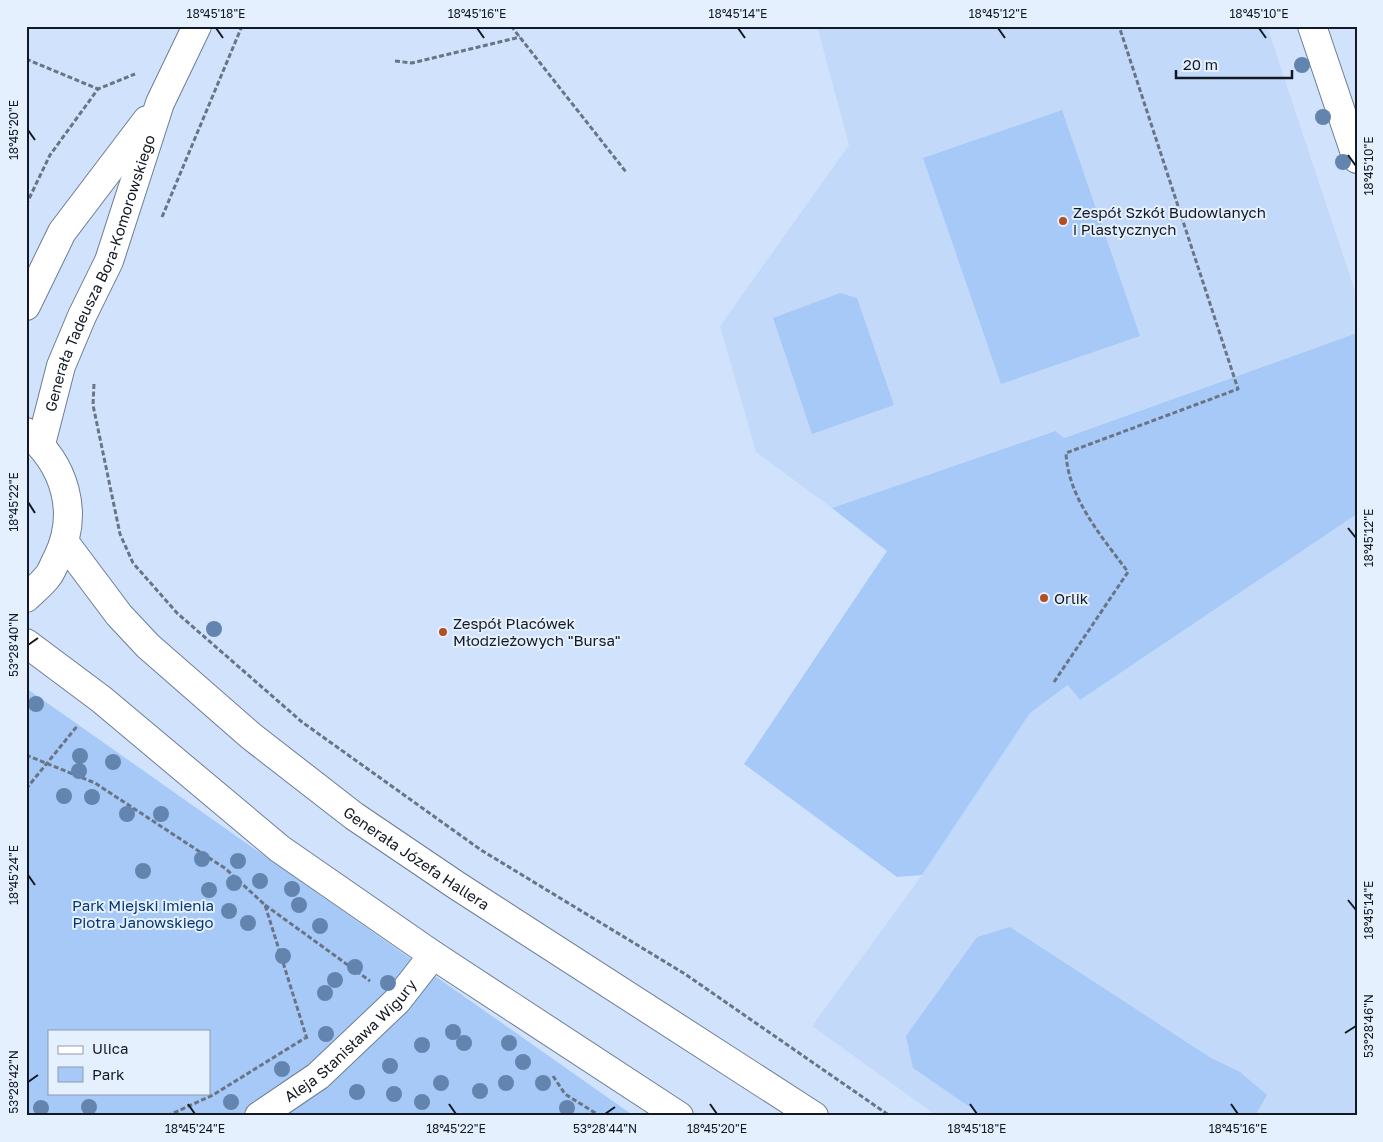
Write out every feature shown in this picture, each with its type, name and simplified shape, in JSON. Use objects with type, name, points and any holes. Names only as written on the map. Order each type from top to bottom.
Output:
[{"type":"main road","name":"Generała Tadeusza Bora-Komorowskiego","points":[[34,438],[82,316],[109,261],[160,103],[197,26]]},
{"type":"main road","points":[[1312,26],[1357,159]]},
{"type":"main road","name":"Generała Tadeusza Bora-Komorowskiego","points":[[26,306],[62,232],[160,103]]},
{"type":"main road","points":[[26,598],[49,576],[65,544],[69,517],[66,491],[57,466],[34,438]]},
{"type":"main road","name":"Generała Józefa Hallera","points":[[65,544],[119,615],[148,646],[250,736],[354,816],[456,885],[814,1116]]},
{"type":"main road","points":[[26,643],[101,699],[280,849],[433,955],[678,1116]]},
{"type":"main road","name":"Aleja Stanisława Wigury","points":[[259,1116],[318,1076],[397,1001],[433,955]]},
{"type":"path","points":[[161,218],[242,26]]},
{"type":"path","points":[[512,26],[626,172]]},
{"type":"path","points":[[1054,682],[1128,572],[1097,529],[1075,492],[1067,472],[1066,453],[1238,388],[1119,26]]},
{"type":"path","points":[[395,61],[412,63],[520,37]]},
{"type":"path","points":[[26,205],[50,155],[98,89],[184,54]]},
{"type":"path","points":[[26,59],[98,89]]},
{"type":"path","points":[[94,379],[93,406],[120,534],[133,563],[177,613],[302,722],[466,838],[685,974],[890,1116]]},
{"type":"path","points":[[26,789],[83,719]]},
{"type":"path","points":[[26,755],[95,782],[226,869],[265,905],[397,1001]]},
{"type":"path","points":[[265,905],[318,1076]]},
{"type":"path","points":[[167,1116],[213,1095],[306,1038]]},
{"type":"shaded area","name":"Zespół Szkół Budowlanych i Plastycznych","points":[[817,26],[1267,26],[1357,297],[1357,333],[1063,438],[1054,431],[832,508],[756,452],[720,326],[849,145]]},
{"type":"shaded area","points":[[1357,514],[1357,1116],[937,1116],[812,1026],[922,875],[1030,713],[1069,685],[1080,700]]},
{"type":"green space","points":[[1062,110],[1140,336],[1001,384],[923,158]]},
{"type":"green space","points":[[840,293],[857,298],[894,405],[812,434],[773,318]]},
{"type":"green space","name":"Orlik","points":[[1357,333],[1357,514],[1080,700],[1068,685],[1030,713],[922,875],[897,877],[744,764],[887,551],[832,508],[1055,431],[1064,438]]},
{"type":"green space","name":"Park Miejski imienia Piotra Janowskiego","points":[[26,688],[634,1116],[26,1116]]},
{"type":"green space","points":[[1010,927],[1211,1058],[1240,1072],[1267,1095],[1255,1116],[983,1116],[913,1068],[906,1036],[977,937]]},
{"type":"place","name":"Zespół Szkół Budowlanych i Plastycznych","points":[[1063,221]]},
{"type":"place","name":"Orlik","points":[[1044,598]]},
{"type":"place","name":"Zespół Placówek Młodzieżowych \"Bursa\"","points":[[443,632]]}]
